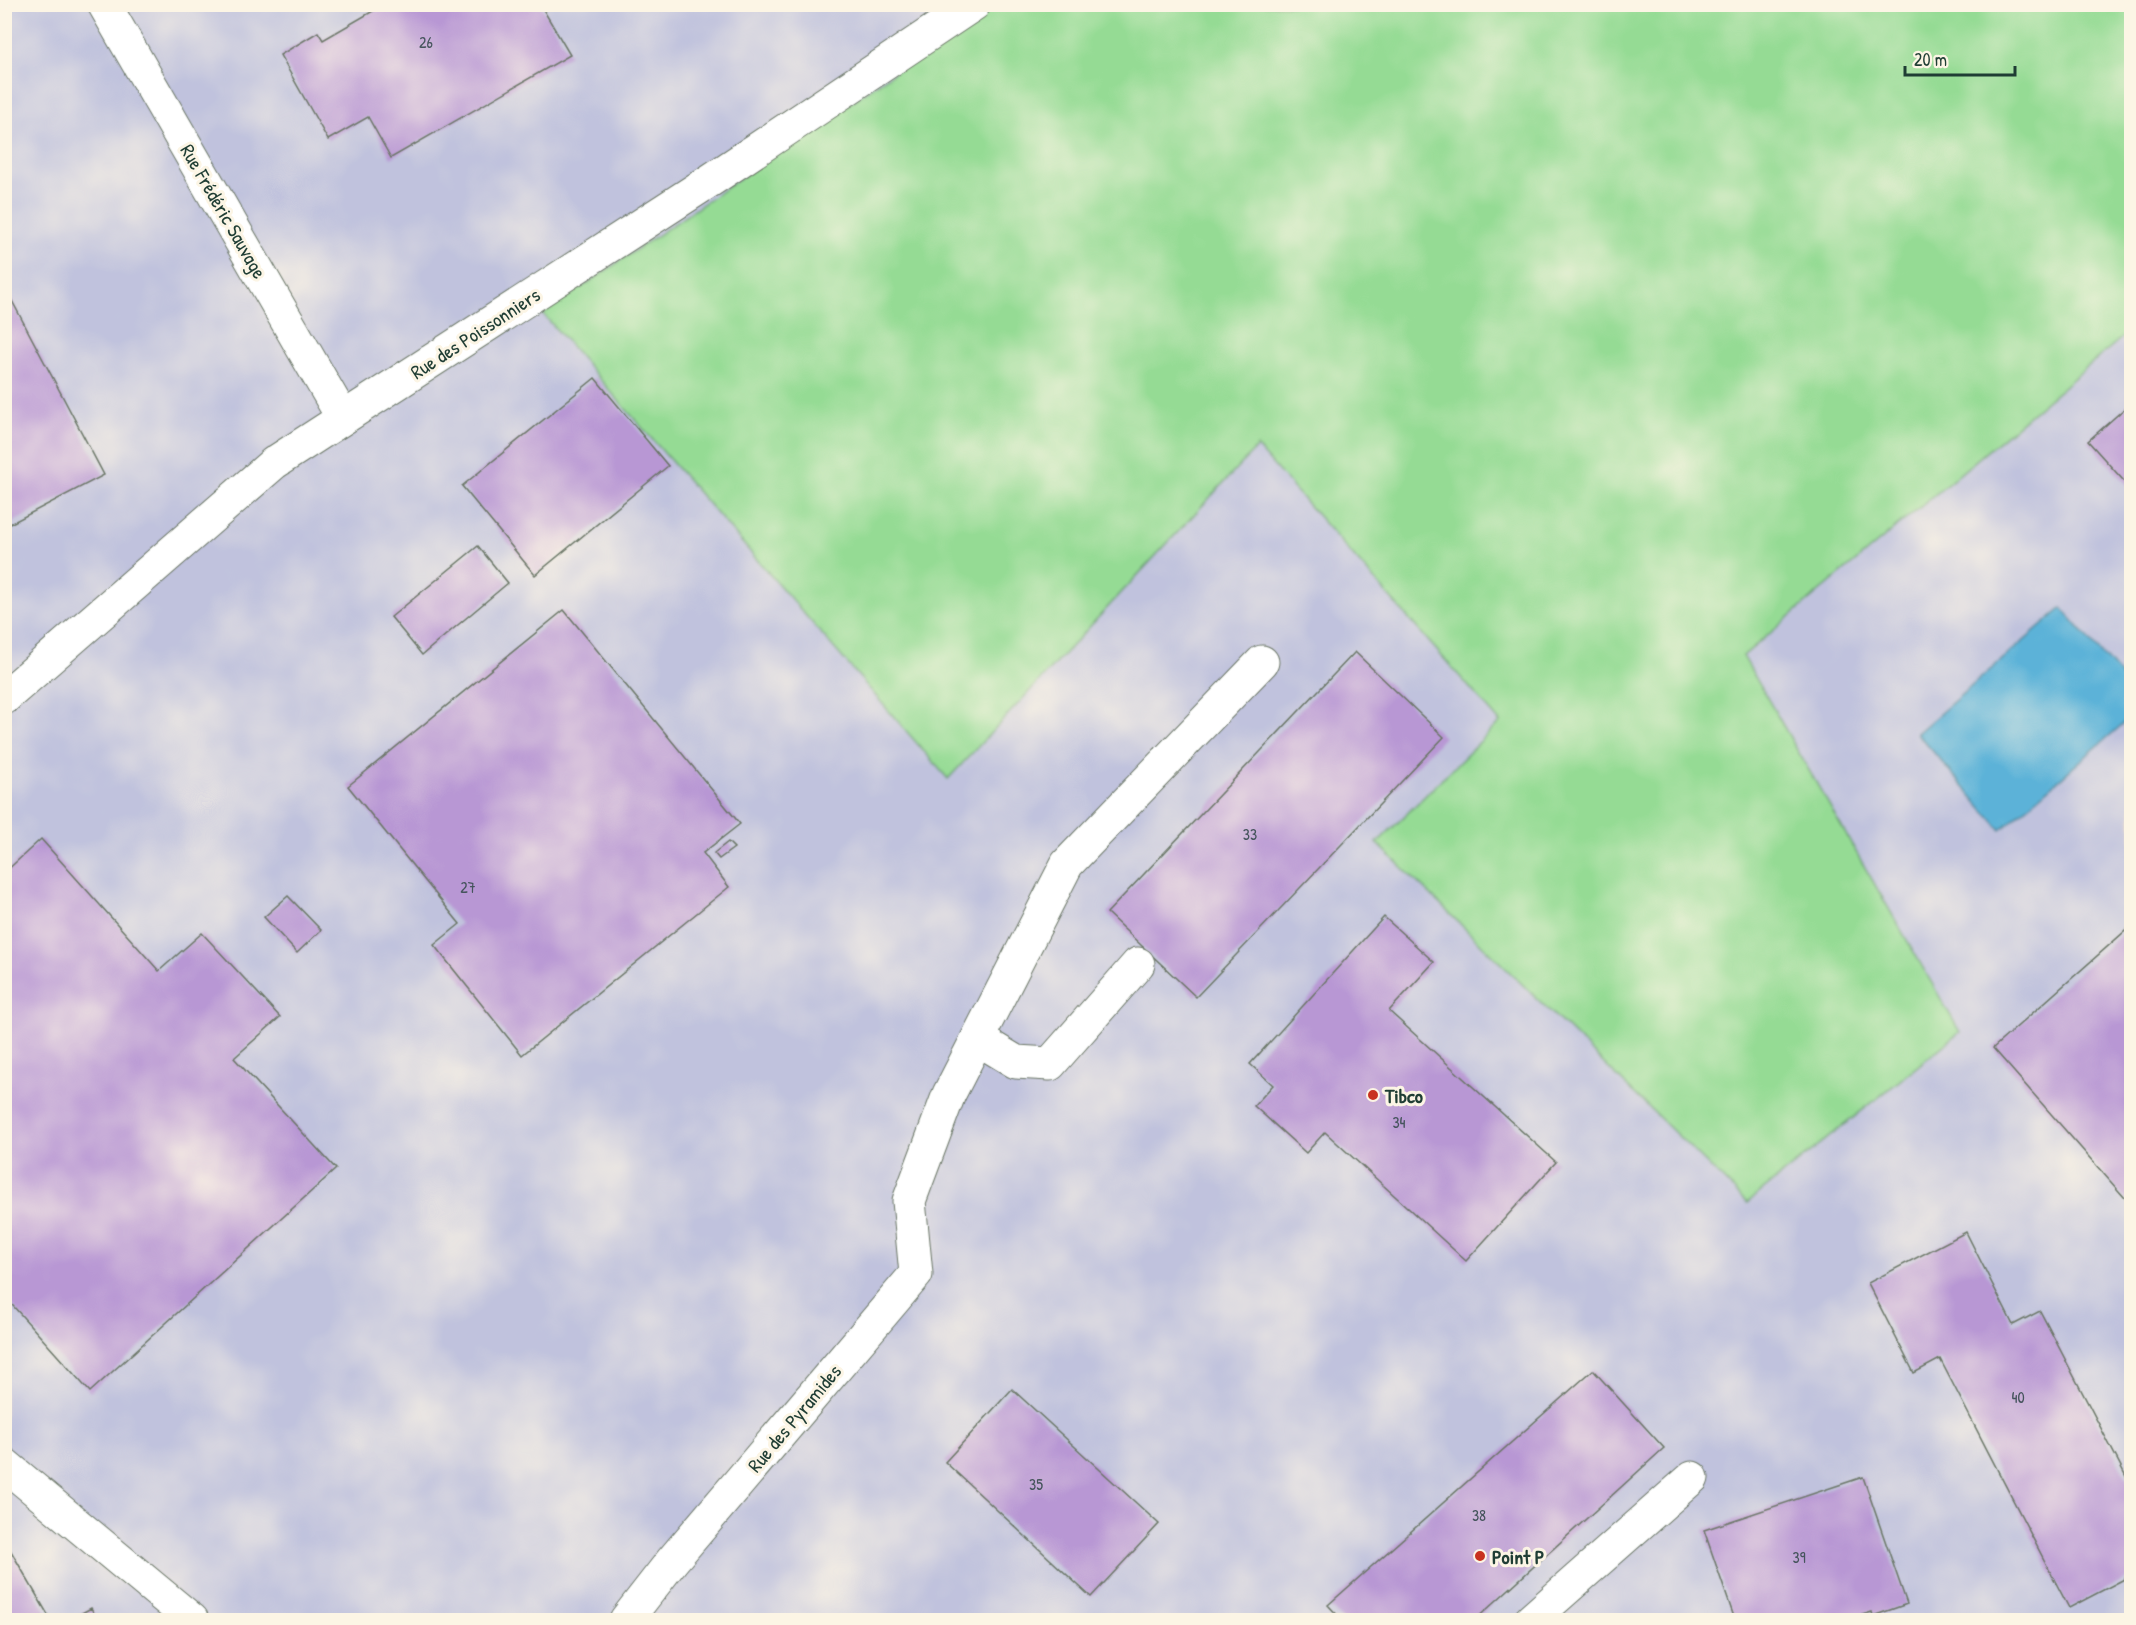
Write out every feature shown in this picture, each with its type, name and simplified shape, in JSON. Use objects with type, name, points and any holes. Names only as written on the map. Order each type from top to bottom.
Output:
[{"type":"street","name":"Rue Frédéric Sauvage","points":[[104,4],[343,418]]},
{"type":"street","name":"Rue des Poissonniers","points":[[4,698],[274,463],[711,180],[974,4]]},
{"type":"street","points":[[1138,964],[1050,1064],[1016,1062],[978,1040],[1067,864],[1262,662]]},
{"type":"street","name":"Rue des Pyramides","points":[[626,1620],[672,1561],[916,1274],[909,1201],[949,1094],[978,1040]]},
{"type":"street","points":[[4,1464],[192,1620]]},
{"type":"street","points":[[1531,1620],[1692,1478]]},
{"type":"shaded area","points":[[5,5],[2131,5],[2131,1620],[5,1620]]},
{"type":"green space","points":[[992,5],[2131,5],[2131,330],[1743,656],[1960,1032],[1747,1203],[1377,843],[1500,722],[1257,447],[948,779],[543,314]]},
{"type":"water","points":[[2062,608],[2131,688],[2131,717],[2001,830],[1917,733]]},
{"type":"building","points":[[385,4],[540,4],[570,55],[391,158],[368,117],[328,140],[280,55],[318,32],[323,40]]},
{"type":"building","points":[[10,297],[104,475],[4,527],[4,300]]},
{"type":"building","points":[[595,378],[668,466],[535,575],[462,486]]},
{"type":"building","points":[[2132,402],[2132,490],[2088,441]]},
{"type":"building","points":[[478,546],[508,583],[422,655],[391,617]]},
{"type":"building","points":[[564,610],[740,824],[703,853],[729,887],[522,1055],[434,945],[460,924],[348,786]]},
{"type":"building","points":[[1355,652],[1444,737],[1196,997],[1107,913]]},
{"type":"building","points":[[41,839],[159,971],[202,933],[280,1017],[234,1058],[336,1169],[90,1392],[5,1297],[5,1278],[8,1275],[4,1271],[4,873]]},
{"type":"building","points":[[728,842],[734,848],[719,859],[714,853]]},
{"type":"building","points":[[288,896],[321,930],[297,953],[264,917]]},
{"type":"building","name":"Tibco","points":[[1384,917],[1434,962],[1389,1011],[1556,1162],[1466,1261],[1325,1132],[1306,1153],[1254,1106],[1273,1085],[1250,1064]]},
{"type":"building","points":[[2132,925],[2132,1206],[1993,1048]]},
{"type":"building","points":[[1966,1232],[2013,1325],[2040,1311],[2132,1488],[2132,1575],[2069,1608],[1940,1359],[1914,1373],[1868,1283]]},
{"type":"building","points":[[1593,1370],[1664,1448],[1475,1620],[1342,1620],[1328,1605]]},
{"type":"building","points":[[1012,1389],[1159,1524],[1091,1597],[945,1462]]},
{"type":"building","points":[[1863,1477],[1907,1604],[1873,1616],[1872,1612],[1846,1620],[1735,1620],[1704,1530]]},
{"type":"building","points":[[8,1546],[51,1620],[4,1620],[4,1548]]},
{"type":"building","points":[[91,1608],[98,1620],[69,1620]]},
{"type":"place","name":"Tibco","points":[[1373,1095]]},
{"type":"place","name":"Point P","points":[[1480,1556]]}]
